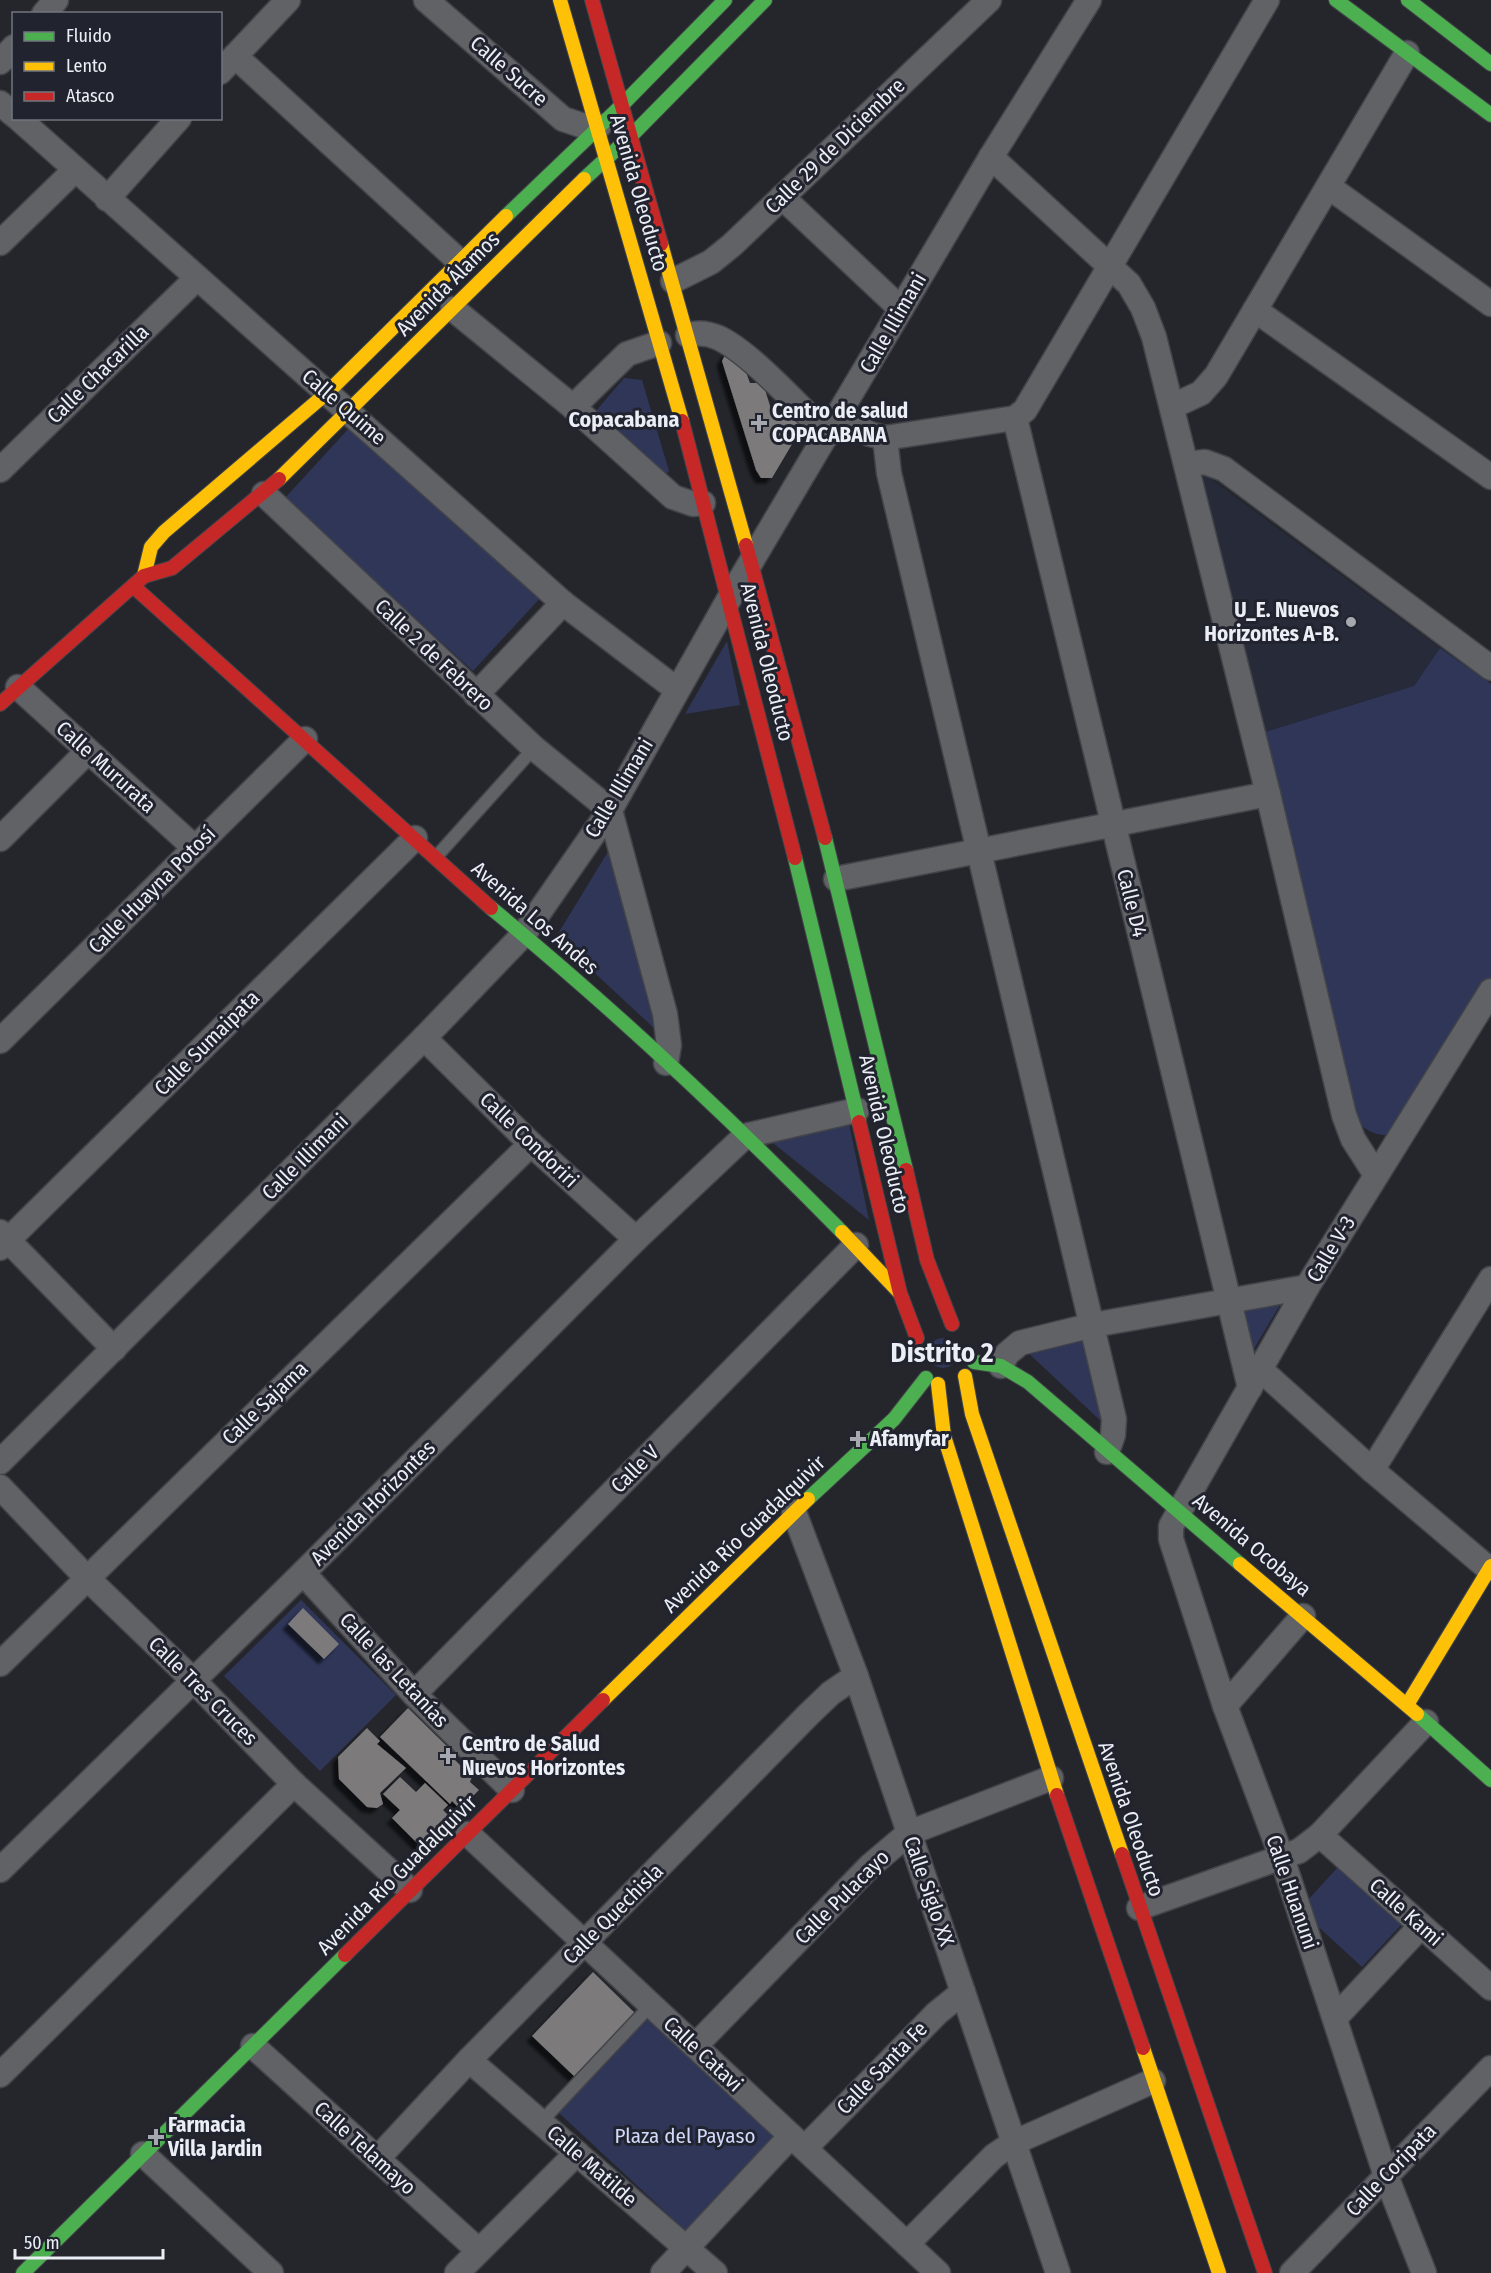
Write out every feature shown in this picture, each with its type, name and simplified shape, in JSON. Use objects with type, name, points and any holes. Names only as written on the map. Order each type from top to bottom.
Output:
[{"type":"street","points":[[46,12],[56,0]]},
{"type":"street","points":[[288,0],[228,64],[459,261]]},
{"type":"street","name":"Calle Sucre","points":[[426,0],[563,118],[581,125],[599,126]]},
{"type":"street","name":"Avenida Oleoducto","points":[[560,0],[608,155],[729,599],[857,1110],[900,1293],[929,1332]]},
{"type":"street","name":"Avenida Oleoducto","points":[[592,0],[688,335],[836,879],[927,1260],[929,1332]]},
{"type":"street","name":"Avenida Álamos","points":[[144,576],[151,547],[164,532],[328,392],[725,0]]},
{"type":"street","name":"Avenida Álamos","points":[[0,704],[144,576],[172,568],[264,494],[608,155],[632,135],[765,0]]},
{"type":"street","name":"Calle 29 de Diciembre","points":[[672,280],[711,261],[732,245],[989,0]]},
{"type":"street","name":"Calle Illimani","points":[[0,1462],[424,1038],[524,934],[610,810],[676,689],[729,599],[991,157],[1089,0]]},
{"type":"street","points":[[688,335],[698,332],[721,339],[834,425],[885,438],[1015,418],[1025,410],[1036,393],[1267,0]]},
{"type":"street","points":[[1336,0],[1491,115]]},
{"type":"street","points":[[1421,4],[1491,64]]},
{"type":"street","points":[[0,62],[12,49]]},
{"type":"street","points":[[1173,406],[1201,393],[1216,376],[1407,53]]},
{"type":"street","points":[[0,103],[12,113]]},
{"type":"street","name":"Calle Quime","points":[[20,120],[196,279],[328,392],[563,603],[676,689]]},
{"type":"street","points":[[107,199],[177,120]]},
{"type":"street","points":[[991,157],[1129,284],[1143,308],[1154,337],[1268,794],[1344,1115],[1353,1139],[1376,1175]]},
{"type":"street","points":[[0,243],[75,170]]},
{"type":"street","points":[[1329,187],[1491,304]]},
{"type":"street","points":[[782,197],[901,309]]},
{"type":"street","name":"Calle Chacarilla","points":[[0,470],[196,279]]},
{"type":"street","points":[[453,309],[573,407],[673,497],[693,504],[703,504]]},
{"type":"street","points":[[1255,310],[1491,477]]},
{"type":"street","points":[[573,407],[627,354],[659,343]]},
{"type":"street","name":"Calle D4","points":[[1015,418],[1228,1302],[1255,1379]]},
{"type":"street","points":[[885,438],[889,473],[1114,1419],[1113,1435],[1107,1452]]},
{"type":"street","points":[[1187,464],[1205,462],[1224,469],[1487,656]]},
{"type":"street","name":"Calle 2 de Febrero","points":[[264,494],[534,748],[610,810]]},
{"type":"street","name":"Avenida Los Andes","points":[[133,586],[415,838],[434,859],[524,934],[666,1063],[745,1136],[856,1245],[900,1293]]},
{"type":"street","points":[[476,695],[563,603]]},
{"type":"street","name":"Calle Mururata","points":[[18,687],[195,848]]},
{"type":"street","name":"Calle Huayna Potosí","points":[[0,1041],[305,739]]},
{"type":"street","points":[[0,839],[88,751]]},
{"type":"street","points":[[836,879],[1268,794]]},
{"type":"street","points":[[610,810],[665,1014],[669,1046],[666,1063]]},
{"type":"street","name":"Calle Sumaipata","points":[[3,1240],[415,838]]},
{"type":"street","name":"Calle V-3","points":[[1180,1512],[1307,1287],[1376,1175],[1483,1022],[1491,991]]},
{"type":"street","name":"Calle Condoriri","points":[[424,1038],[531,1144],[636,1239]]},
{"type":"street","points":[[745,1136],[857,1110]]},
{"type":"street","name":"Avenida Horizontes","points":[[0,1870],[303,1573],[636,1239],[745,1136]]},
{"type":"street","name":"Calle Sajama","points":[[0,1664],[86,1577],[531,1144]]},
{"type":"street","points":[[3,1240],[114,1349]]},
{"type":"street","name":"Calle V","points":[[414,1694],[856,1245]]},
{"type":"street","points":[[1372,1470],[1491,1279]]},
{"type":"street","points":[[1001,1366],[1007,1354],[1020,1343],[1092,1325],[1307,1287]]},
{"type":"street","points":[[929,1332],[968,1334]]},
{"type":"street","name":"Avenida Ocobaya","points":[[965,1376],[975,1357],[1001,1366],[1028,1382],[1107,1452],[1407,1704],[1491,1780]]},
{"type":"street","points":[[927,1377],[948,1384],[965,1376]]},
{"type":"street","name":"Avenida Oleoducto","points":[[965,1376],[972,1414],[1265,2273]]},
{"type":"street","points":[[927,1377],[1051,1778],[1219,2273]]},
{"type":"street","name":"Avenida Río Guadalquivir","points":[[23,2273],[794,1512],[894,1419],[927,1377]]},
{"type":"street","points":[[1255,1379],[1372,1470],[1490,1568],[1407,1704]]},
{"type":"street","name":"Calle Tres Cruces","points":[[0,1487],[86,1577],[193,1680],[294,1784],[410,1890]]},
{"type":"street","name":"Calle Siglo XX","points":[[794,1512],[856,1676],[1058,2273]]},
{"type":"street","name":"Calle Huanuni","points":[[1180,1512],[1171,1527],[1171,1539],[1225,1707],[1282,1858],[1386,2176],[1424,2273]]},
{"type":"street","name":"Calle las Letanías","points":[[303,1573],[414,1694],[512,1790]]},
{"type":"street","points":[[1225,1707],[1303,1616]]},
{"type":"street","name":"Calle Quechisla","points":[[377,2159],[469,2060],[809,1714],[831,1693],[856,1676]]},
{"type":"street","points":[[1139,1908],[1299,1851],[1320,1835],[1426,1722]]},
{"type":"street","name":"Calle Pulacayo","points":[[695,2046],[870,1866],[909,1833],[1051,1778]]},
{"type":"street","points":[[0,2075],[294,1784]]},
{"type":"street","name":"Calle Catavi","points":[[468,1834],[938,2273]]},
{"type":"street","name":"Calle Kami","points":[[1320,1835],[1491,1988]]},
{"type":"street","points":[[1335,2018],[1421,1926]]},
{"type":"street","name":"Calle Santa Fe","points":[[663,2273],[686,2248],[798,2142],[937,2013],[963,1992]]},
{"type":"street","name":"Calle Telamayo","points":[[253,2046],[478,2250]]},
{"type":"street","name":"Calle Matilde","points":[[469,2060],[715,2273]]},
{"type":"street","name":"Calle Coripata","points":[[1292,2273],[1491,2068]]},
{"type":"street","points":[[908,2244],[993,2156],[1013,2143],[1153,2081]]},
{"type":"street","points":[[457,2273],[577,2153]]},
{"type":"street","points":[[143,2154],[270,2273]]},
{"type":"lane","points":[[434,859],[534,748]]},
{"type":"lane","points":[[541,2122],[651,2005]]},
{"type":"shaded area","points":[[1200,471],[1440,648],[1414,686],[1265,732]]},
{"type":"green space","points":[[624,378],[642,380],[669,471],[665,476],[590,418]]},
{"type":"green space","points":[[350,427],[543,595],[473,671],[284,499]]},
{"type":"green space","points":[[727,641],[740,705],[685,714]]},
{"type":"green space","points":[[1440,648],[1491,684],[1491,978],[1398,1132],[1382,1135],[1367,1130],[1358,1123],[1265,732],[1414,686]]},
{"type":"green space","points":[[609,850],[655,1029],[556,937]]},
{"type":"green space","points":[[849,1123],[869,1220],[773,1143]]},
{"type":"green space","points":[[1284,1298],[1251,1354],[1242,1307]]},
{"type":"green space","points":[[943,1338],[954,1342],[958,1353],[954,1364],[943,1368],[932,1364],[928,1353],[932,1342]]},
{"type":"green space","points":[[1082,1340],[1103,1423],[1023,1348]]},
{"type":"green space","points":[[301,1600],[396,1695],[320,1771],[224,1676]]},
{"type":"green space","points":[[1339,1866],[1402,1924],[1362,1967],[1312,1921],[1307,1901]]},
{"type":"green space","name":"Plaza del Payaso","points":[[651,2014],[784,2134],[688,2233],[559,2113]]},
{"type":"building","points":[[727,351],[742,361],[750,383],[763,383],[771,409],[804,424],[772,478],[761,478],[756,470],[722,361]]},
{"type":"building","points":[[303,1608],[339,1644],[324,1659],[288,1624]]},
{"type":"building","points":[[408,1708],[458,1757],[455,1760],[472,1777],[470,1782],[479,1790],[460,1809],[452,1801],[450,1804],[380,1737]]},
{"type":"building","points":[[367,1728],[380,1741],[377,1744],[406,1768],[380,1793],[383,1804],[377,1808],[367,1807],[339,1779],[338,1757]]},
{"type":"building","points":[[400,1777],[416,1792],[425,1783],[448,1805],[443,1810],[451,1818],[451,1823],[425,1848],[421,1844],[420,1846],[392,1818],[400,1810],[383,1794]]},
{"type":"building","points":[[593,1972],[636,2014],[575,2077],[532,2036]]},
{"type":"traffic: fast","points":[[506,216],[623,104],[725,0]]},
{"type":"traffic: fast","points":[[584,179],[632,135],[765,0]]},
{"type":"traffic: fast","points":[[1336,0],[1491,115]]},
{"type":"traffic: fast","points":[[1408,0],[1491,64]]},
{"type":"traffic: fast","points":[[825,838],[906,1170]]},
{"type":"traffic: fast","points":[[795,858],[859,1122]]},
{"type":"traffic: fast","points":[[491,908],[582,985],[671,1066],[842,1232]]},
{"type":"traffic: fast","points":[[974,1362],[1001,1366],[1028,1382],[1240,1564]]},
{"type":"traffic: fast","points":[[808,1499],[894,1419],[926,1378]]},
{"type":"traffic: fast","points":[[1417,1714],[1491,1780]]},
{"type":"traffic: fast","points":[[23,2273],[345,1955]]},
{"type":"traffic: slow","points":[[560,0],[682,421]]},
{"type":"traffic: slow","points":[[279,479],[584,179]]},
{"type":"traffic: slow","points":[[144,576],[151,547],[164,532],[328,392],[506,216]]},
{"type":"traffic: slow","points":[[661,244],[746,545]]},
{"type":"traffic: slow","points":[[842,1232],[899,1292]]},
{"type":"traffic: slow","points":[[965,1376],[972,1414],[1122,1854]]},
{"type":"traffic: slow","points":[[938,1384],[944,1436],[1057,1795]]},
{"type":"traffic: slow","points":[[603,1700],[808,1499]]},
{"type":"traffic: slow","points":[[1240,1564],[1417,1714]]},
{"type":"traffic: slow","points":[[1407,1705],[1491,1566]]},
{"type":"traffic: slow","points":[[1143,2048],[1219,2273]]},
{"type":"traffic: jam","points":[[592,0],[661,244]]},
{"type":"traffic: jam","points":[[682,421],[795,858]]},
{"type":"traffic: jam","points":[[0,704],[144,576],[172,568],[279,479]]},
{"type":"traffic: jam","points":[[746,545],[825,838]]},
{"type":"traffic: jam","points":[[133,586],[491,908]]},
{"type":"traffic: jam","points":[[859,1122],[900,1293],[917,1338]]},
{"type":"traffic: jam","points":[[906,1170],[927,1260],[952,1324]]},
{"type":"traffic: jam","points":[[345,1955],[603,1700]]},
{"type":"traffic: jam","points":[[1057,1795],[1143,2048]]},
{"type":"traffic: jam","points":[[1122,1854],[1265,2273]]},
{"type":"place","name":"Centro de salud COPACABANA","points":[[759,423]]},
{"type":"place","name":"U_E. Nuevos Horizontes A-B.","points":[[1351,622]]},
{"type":"place","name":"Afamyfar","points":[[858,1439]]},
{"type":"place","name":"Centro de Salud Nuevos Horizontes","points":[[448,1756]]},
{"type":"place","name":"Farmacia Villa Jardin","points":[[156,2137]]},
{"type":"district","name":"Copacabana","points":[[624,419]]},
{"type":"district","name":"Distrito 2","points":[[942,1353]]}]
